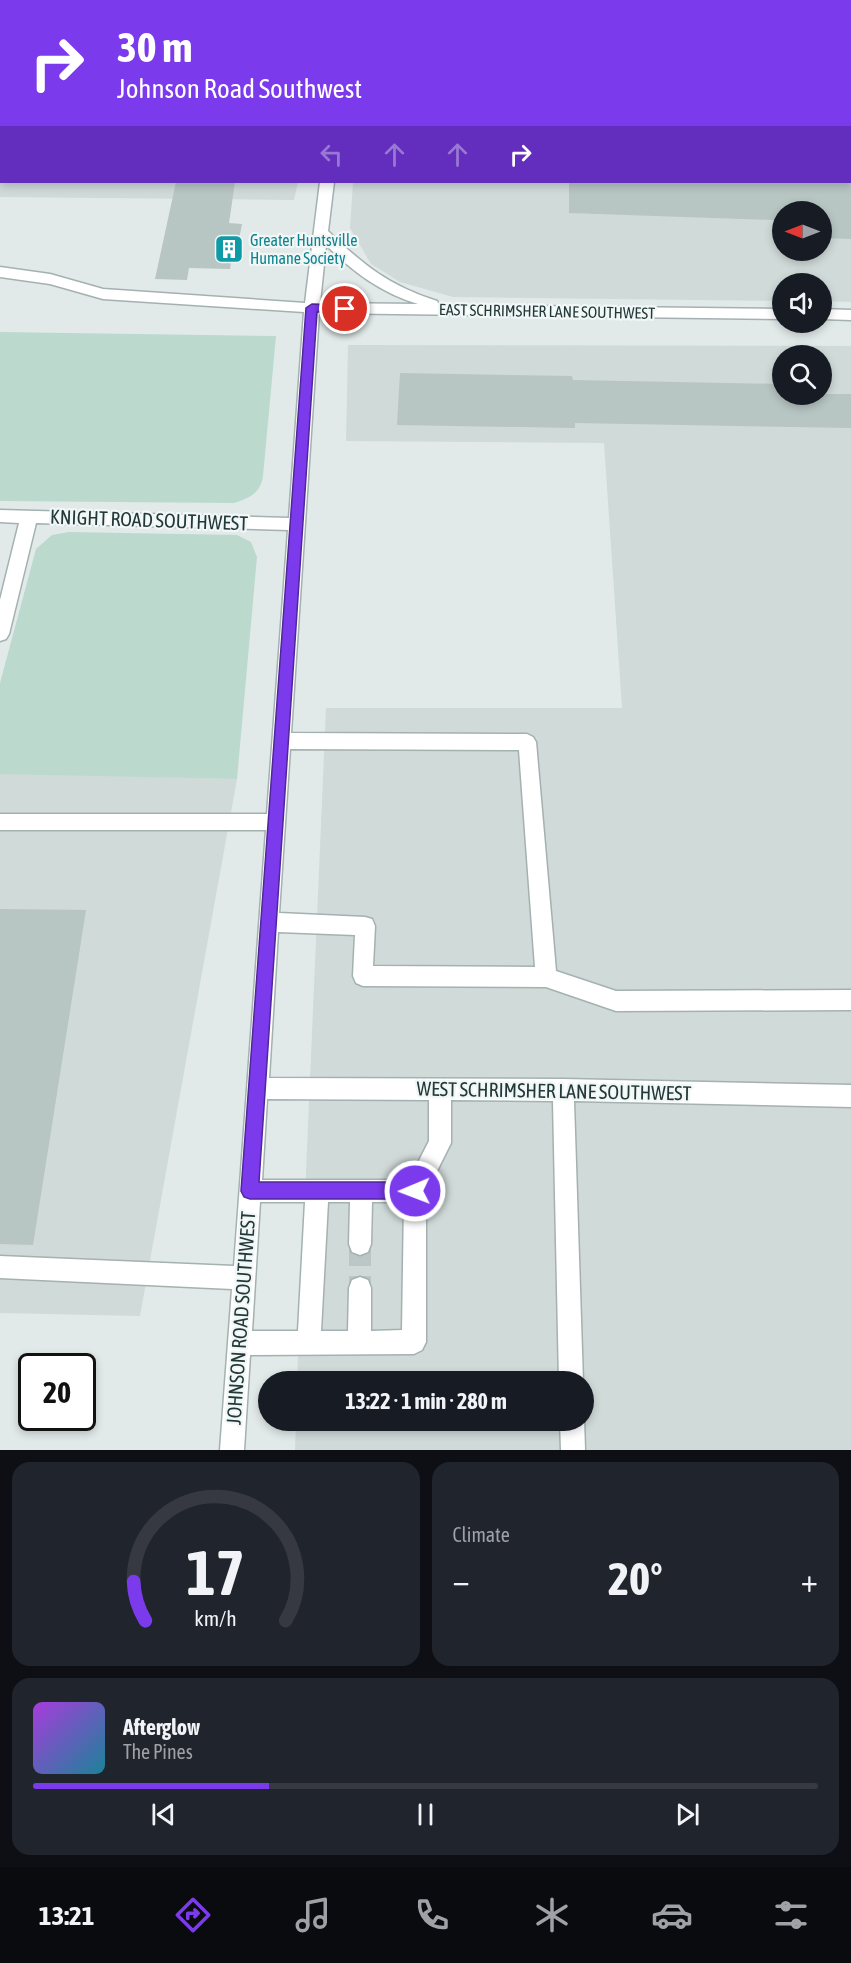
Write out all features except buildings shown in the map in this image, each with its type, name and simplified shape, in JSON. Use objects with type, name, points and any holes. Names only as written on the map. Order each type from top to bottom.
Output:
[{"type":"street","name":"JOHNSON ROAD SOUTHWEST","points":[[232,1450],[312,308],[327,183]]},
{"type":"street","points":[[321,231],[354,265],[375,282],[409,297],[454,310]]},
{"type":"street","name":"EAST SCHRIMSHER LANE SOUTHWEST","points":[[0,272],[50,279],[103,294],[312,308],[772,314]]},
{"type":"street","points":[[832,314],[851,315]]},
{"type":"street","name":"KNIGHT ROAD SOUTHWEST","points":[[0,516],[298,524]]},
{"type":"street","points":[[0,634],[29,516]]},
{"type":"street","points":[[282,741],[527,742],[546,976]]},
{"type":"street","points":[[0,822],[276,822]]},
{"type":"street","points":[[269,922],[365,926],[363,976],[546,976],[616,1001],[851,1000]]},
{"type":"street","name":"WEST SCHRIMSHER LANE SOUTHWEST","points":[[257,1088],[563,1090],[851,1096]]},
{"type":"street","points":[[239,1343],[414,1342],[415,1191],[440,1143],[440,1089]]},
{"type":"street","points":[[563,1090],[571,1371]]},
{"type":"street","points":[[250,1191],[415,1191]]},
{"type":"street","points":[[309,1343],[317,1191]]},
{"type":"street","points":[[360,1244],[361,1192]]},
{"type":"street","points":[[0,1267],[244,1278]]},
{"type":"street","points":[[359,1342],[360,1288]]},
{"type":"street","points":[[572,1431],[573,1450]]},
{"type":"shaded area","points":[[0,183],[298,183],[294,200],[0,197]]},
{"type":"shaded area","points":[[353,183],[851,183],[851,302],[832,301],[832,273],[772,273],[772,301],[453,297],[400,282],[371,264],[350,228]]},
{"type":"shaded area","points":[[348,345],[772,346],[772,405],[832,405],[832,346],[851,346],[851,1450],[295,1450],[296,1431],[594,1431],[594,1371],[297,1371],[326,708],[622,708],[604,443],[346,441]]},
{"type":"shaded area","points":[[0,773],[237,779],[140,1316],[0,1313]]},
{"type":"green space","points":[[0,332],[276,336],[263,476],[260,487],[249,497],[234,503],[0,501]]},
{"type":"green space","points":[[69,532],[237,535],[251,542],[257,557],[237,779],[0,774],[0,683],[36,549],[52,535]]},
{"type":"tunnel","points":[[360,1244],[360,1288]]},
{"type":"place","name":"Greater Huntsville Humane Society","points":[[229,249]]},
{"type":"route","points":[[345,309],[312,308],[250,1191],[415,1191]]}]
